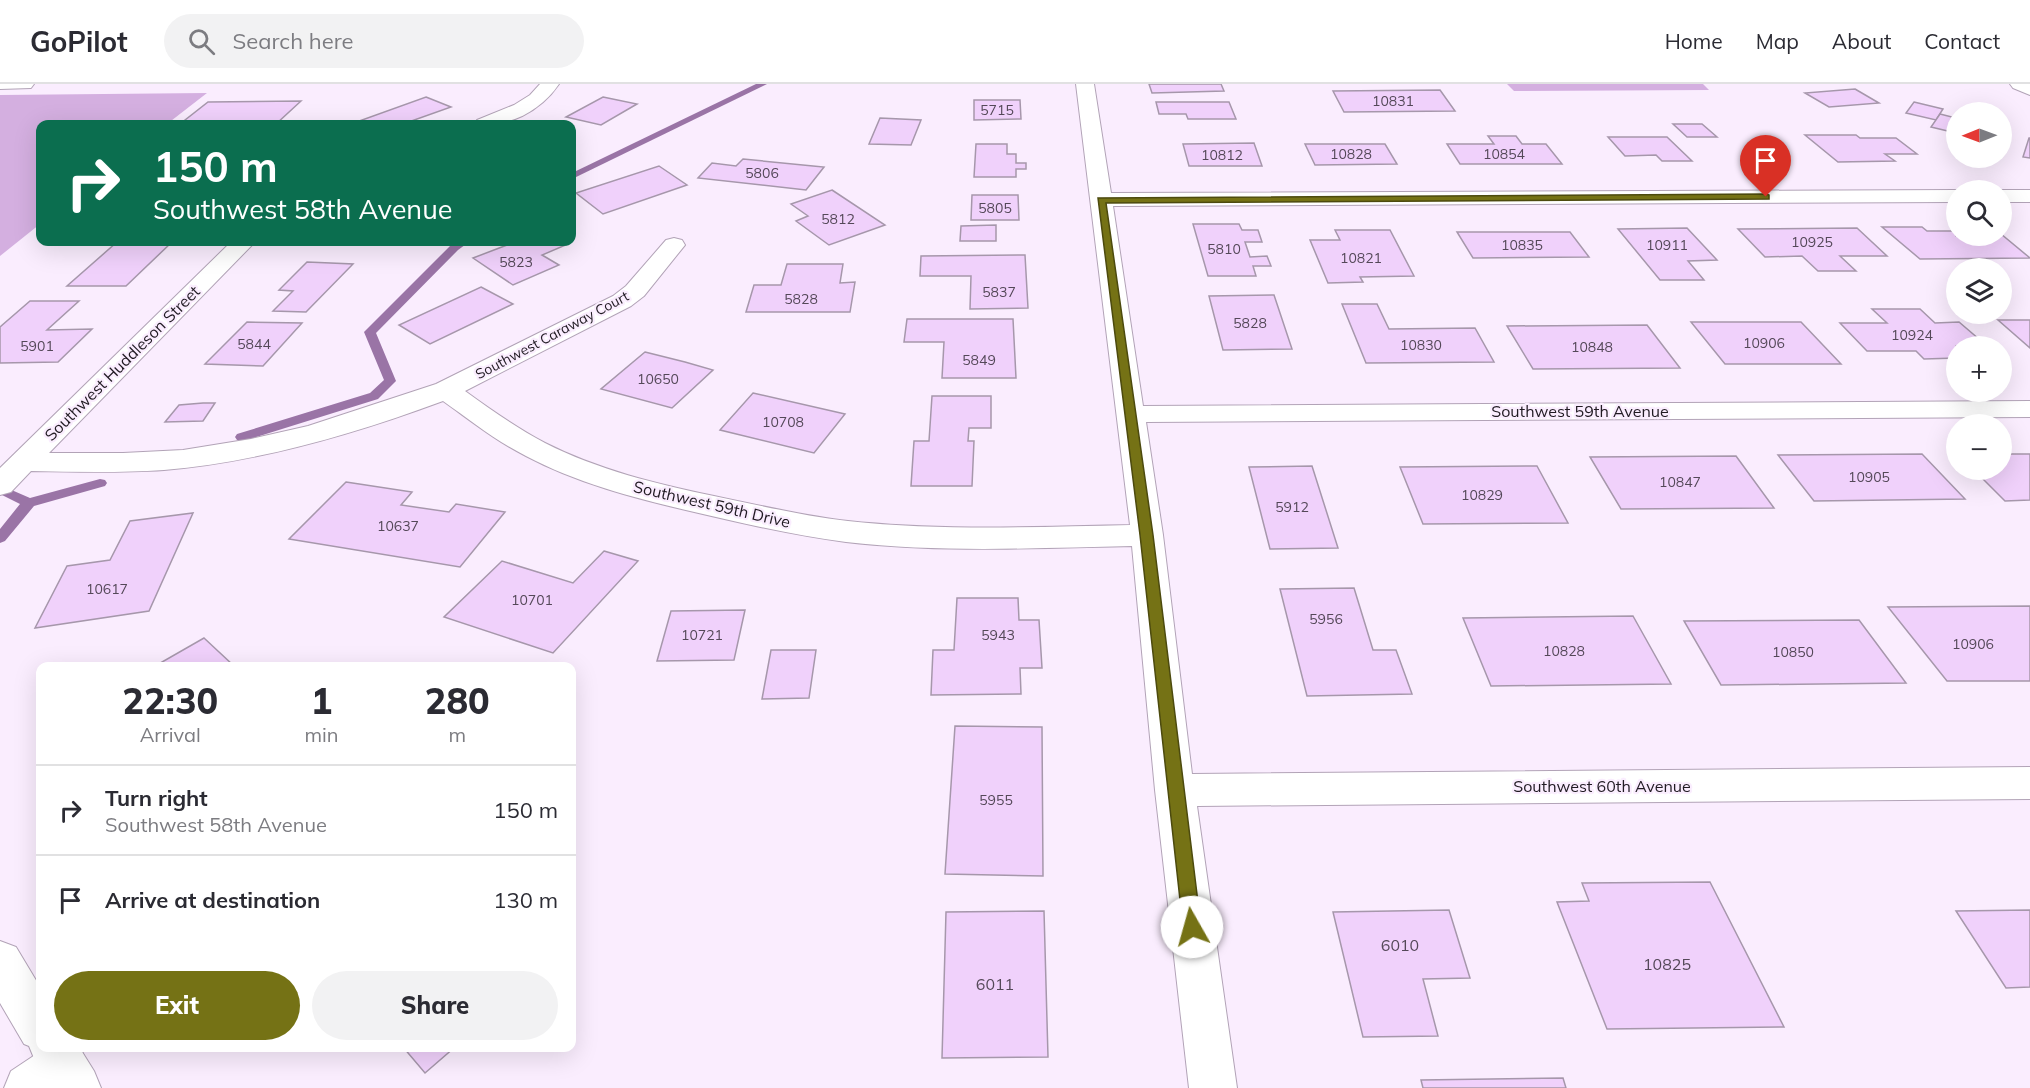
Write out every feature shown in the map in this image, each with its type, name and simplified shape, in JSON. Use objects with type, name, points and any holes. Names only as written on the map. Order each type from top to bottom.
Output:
[{"type":"street","points":[[0,84],[25,84]]},
{"type":"street","points":[[494,120],[522,109],[540,98],[550,84]]},
{"type":"street","points":[[1085,84],[1147,535],[1175,790],[1213,1088]]},
{"type":"street","points":[[2019,84],[2030,89]]},
{"type":"street","points":[[1101,200],[1946,196]]},
{"type":"street","points":[[2012,196],[2030,196]]},
{"type":"street","name":"Southwest Caraway Court","points":[[446,390],[622,301],[635,291],[674,245]]},
{"type":"street","name":"Southwest Huddleson Street","points":[[0,484],[240,246]]},
{"type":"street","points":[[23,462],[116,463],[170,460],[257,447],[324,432],[379,416],[446,390]]},
{"type":"street","name":"Southwest 59th Drive","points":[[446,390],[494,425],[548,455],[601,476],[653,494],[795,524],[933,537],[1147,535]]},
{"type":"street","name":"Southwest 59th Avenue","points":[[1131,414],[2030,409]]},
{"type":"street","name":"Southwest 60th Avenue","points":[[1175,790],[2030,783]]},
{"type":"street","points":[[0,962],[36,1032]]},
{"type":"shaded area","points":[[1507,84],[1703,84],[1709,90],[1514,91]]},
{"type":"shaded area","points":[[207,93],[172,120],[36,120],[36,227],[0,256],[0,95]]},
{"type":"building","points":[[1149,84],[1221,84],[1224,91],[1152,93]]},
{"type":"building","points":[[1855,89],[1879,103],[1829,107],[1805,93]]},
{"type":"building","points":[[1440,90],[1455,111],[1344,112],[1333,91]]},
{"type":"building","points":[[426,97],[451,107],[414,120],[362,120]]},
{"type":"building","points":[[603,97],[637,104],[601,125],[566,117]]},
{"type":"building","points":[[974,100],[1020,100],[1021,119],[974,120]]},
{"type":"building","points":[[301,101],[280,120],[185,120],[208,102]]},
{"type":"building","points":[[1156,102],[1229,102],[1236,119],[1188,119],[1186,114],[1159,114]]},
{"type":"building","points":[[1914,102],[1943,109],[1936,120],[1906,113]]},
{"type":"building","points":[[1940,114],[1946,116],[1946,131],[1931,127]]},
{"type":"building","points":[[880,118],[921,120],[911,145],[869,144]]},
{"type":"building","points":[[1673,124],[1702,124],[1717,137],[1687,137]]},
{"type":"building","points":[[1805,135],[1896,138],[1917,154],[1885,154],[1895,161],[1838,162]]},
{"type":"building","points":[[1488,136],[1516,136],[1522,144],[1546,144],[1562,164],[1460,164],[1447,144],[1494,144]]},
{"type":"building","points":[[1608,137],[1667,137],[1692,161],[1662,161],[1656,155],[1625,156]]},
{"type":"building","points":[[2030,138],[2030,158],[2023,157]]},
{"type":"building","points":[[1254,143],[1262,166],[1189,166],[1183,144]]},
{"type":"building","points":[[976,144],[1007,144],[1007,154],[1016,154],[1016,163],[1026,163],[1026,169],[1016,169],[1016,177],[974,177]]},
{"type":"building","points":[[1305,144],[1385,144],[1397,164],[1315,165]]},
{"type":"building","points":[[743,159],[824,167],[806,190],[698,178],[712,163],[736,166]]},
{"type":"building","points":[[659,166],[687,185],[603,214],[576,193]]},
{"type":"building","points":[[832,190],[885,225],[829,245],[796,221],[808,216],[791,204]]},
{"type":"building","points":[[972,195],[1018,195],[1019,220],[971,220]]},
{"type":"building","points":[[1193,224],[1239,224],[1242,230],[1258,230],[1262,242],[1245,242],[1250,257],[1267,256],[1271,266],[1253,266],[1256,276],[1208,276]]},
{"type":"building","points":[[996,225],[996,241],[960,241],[961,226]]},
{"type":"building","points":[[1882,227],[1922,227],[1927,231],[1946,231],[1946,246],[2012,246],[2012,243],[2030,258],[1946,258],[1920,259]]},
{"type":"building","points":[[1687,228],[1717,260],[1688,261],[1704,280],[1660,280],[1618,229]]},
{"type":"building","points":[[1857,228],[1887,256],[1840,256],[1856,271],[1818,271],[1802,256],[1765,257],[1738,229]]},
{"type":"building","points":[[1335,230],[1390,230],[1414,276],[1360,277],[1363,282],[1328,283],[1310,240],[1340,240]]},
{"type":"building","points":[[1457,232],[1570,232],[1589,257],[1473,258]]},
{"type":"building","points":[[112,246],[168,246],[126,286],[67,286]]},
{"type":"building","points":[[504,246],[563,246],[542,255],[559,265],[513,285],[473,258]]},
{"type":"building","points":[[1025,255],[1028,308],[970,309],[971,276],[920,276],[921,256]]},
{"type":"building","points":[[307,262],[353,264],[306,312],[273,311],[293,291],[279,290]]},
{"type":"building","points":[[787,264],[843,264],[840,283],[855,282],[850,312],[746,312],[754,285],[781,285]]},
{"type":"building","points":[[481,287],[513,304],[430,344],[399,325]]},
{"type":"building","points":[[1274,295],[1292,349],[1223,350],[1209,296]]},
{"type":"building","points":[[30,301],[79,301],[47,330],[92,329],[58,362],[0,363],[0,327]]},
{"type":"building","points":[[1342,304],[1377,304],[1389,329],[1475,328],[1494,362],[1366,363]]},
{"type":"building","points":[[1872,309],[1920,309],[1935,323],[1961,324],[1975,336],[1946,336],[1946,358],[1924,359],[1916,351],[1867,351],[1840,323],[1887,323]]},
{"type":"building","points":[[907,319],[1013,319],[1016,378],[942,378],[944,342],[904,342]]},
{"type":"building","points":[[2012,320],[2030,320],[2030,348],[2003,324],[2012,324]]},
{"type":"building","points":[[247,322],[302,323],[263,366],[205,364]]},
{"type":"building","points":[[1691,322],[1801,322],[1841,364],[1725,364]]},
{"type":"building","points":[[1647,325],[1680,368],[1533,369],[1507,326]]},
{"type":"building","points":[[645,352],[713,370],[672,408],[601,389]]},
{"type":"building","points":[[753,393],[845,414],[814,453],[720,430]]},
{"type":"building","points":[[932,396],[991,396],[991,428],[969,428],[968,441],[974,441],[972,486],[911,486],[914,441],[929,441]]},
{"type":"building","points":[[215,403],[203,421],[165,422],[179,405]]},
{"type":"building","points":[[1922,454],[1965,499],[1814,501],[1778,455]]},
{"type":"building","points":[[2012,454],[2030,454],[2030,500],[2005,501],[1984,480],[2012,480]]},
{"type":"building","points":[[1736,456],[1774,508],[1621,509],[1590,457]]},
{"type":"building","points":[[1312,466],[1338,548],[1270,549],[1249,467]]},
{"type":"building","points":[[1537,466],[1568,523],[1423,524],[1400,467]]},
{"type":"building","points":[[346,482],[412,492],[401,505],[449,512],[456,504],[505,512],[460,567],[289,539]]},
{"type":"building","points":[[193,513],[149,611],[35,628],[67,566],[110,560],[130,521]]},
{"type":"building","points":[[604,551],[638,561],[553,653],[444,617],[502,561],[573,583]]},
{"type":"building","points":[[1354,588],[1373,650],[1396,650],[1412,694],[1307,696],[1280,589]]},
{"type":"building","points":[[957,598],[1018,598],[1019,620],[1039,620],[1042,668],[1020,668],[1021,694],[931,695],[933,650],[954,650]]},
{"type":"building","points":[[2030,606],[2030,681],[1947,681],[1888,607]]},
{"type":"building","points":[[745,610],[734,660],[657,661],[671,611]]},
{"type":"building","points":[[1633,616],[1671,684],[1491,686],[1463,618]]},
{"type":"building","points":[[1859,620],[1906,683],[1721,685],[1684,621]]},
{"type":"building","points":[[204,638],[230,662],[162,662]]},
{"type":"building","points":[[771,650],[816,650],[809,698],[762,699]]},
{"type":"building","points":[[955,726],[1042,727],[1043,876],[945,874]]},
{"type":"building","points":[[1710,882],[1784,1027],[1607,1029],[1557,902],[1589,901],[1582,883]]},
{"type":"building","points":[[1449,910],[1470,978],[1423,979],[1438,1036],[1363,1037],[1333,912]]},
{"type":"building","points":[[2030,910],[2030,987],[2006,988],[1956,911]]},
{"type":"building","points":[[1044,911],[1048,1057],[942,1058],[946,912]]},
{"type":"building","points":[[407,1052],[449,1052],[425,1073]]},
{"type":"building","points":[[1563,1078],[1566,1088],[1423,1088],[1421,1080]]},
{"type":"waterway","points":[[576,174],[763,84]]},
{"type":"waterway","points":[[242,437],[374,396],[390,381],[370,332],[457,246]]},
{"type":"waterway","points":[[29,503],[100,483]]},
{"type":"waterway","points":[[0,489],[29,503]]},
{"type":"waterway","points":[[0,538],[29,503]]},
{"type":"route","points":[[1192,927],[1147,535],[1101,200],[1766,197]]}]
